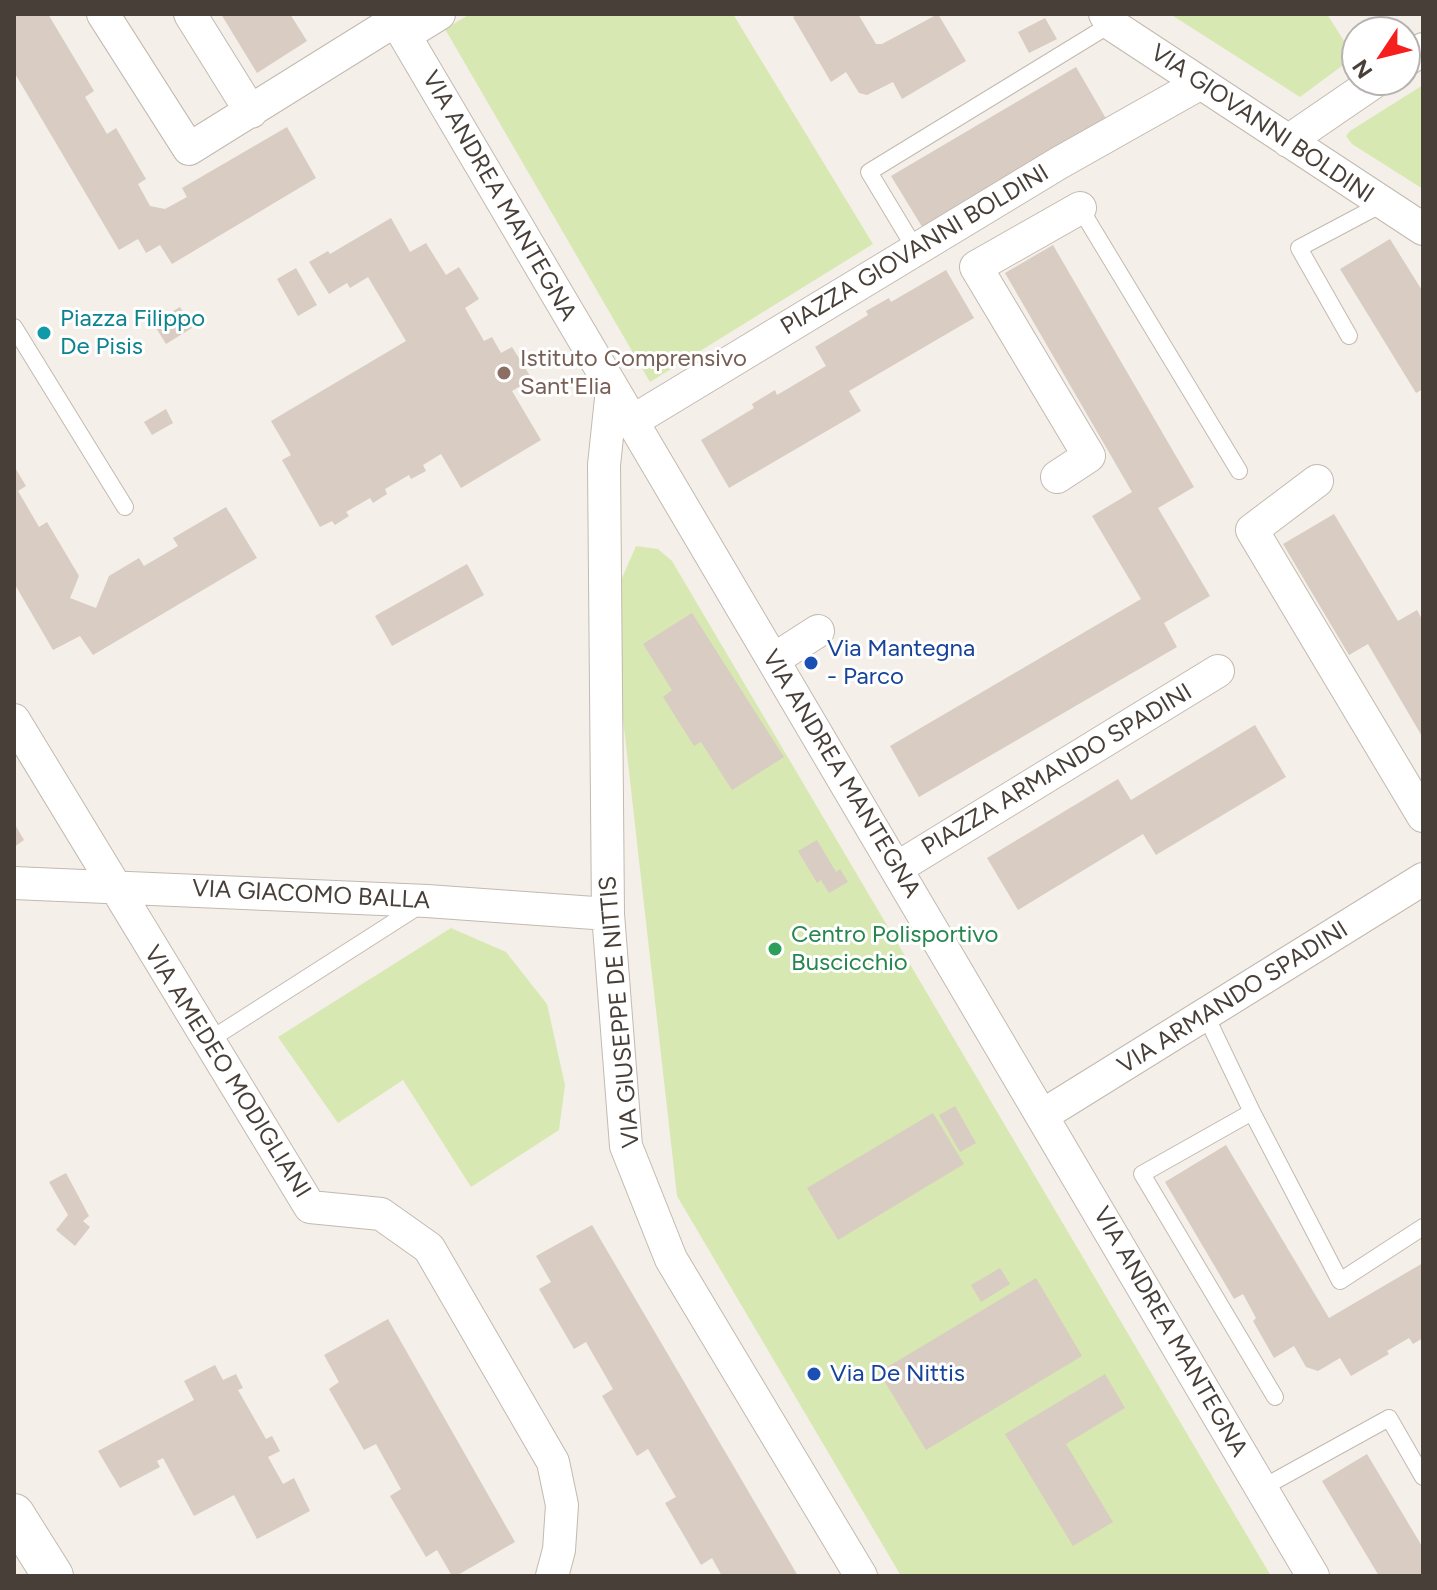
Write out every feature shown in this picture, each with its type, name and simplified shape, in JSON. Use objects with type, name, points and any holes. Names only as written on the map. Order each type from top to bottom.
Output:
[{"type":"street","points":[[103,14],[189,149],[398,23],[439,14]]},
{"type":"street","points":[[190,14],[251,112]]},
{"type":"street","name":"VIA GIOVANNI BOLDINI","points":[[1108,19],[1423,229]]},
{"type":"street","name":"VIA ANDREA MANTEGNA","points":[[398,23],[1313,1576]]},
{"type":"street","name":"PIAZZA GIOVANNI BOLDINI","points":[[631,422],[1059,163],[1201,83]]},
{"type":"street","points":[[1288,141],[1354,96]]},
{"type":"street","points":[[1057,477],[1089,456],[976,267],[1080,208]]},
{"type":"street","name":"VIA GIUSEPPE DE NITTIS","points":[[612,389],[604,465],[608,914],[626,1146],[671,1259],[861,1576]]},
{"type":"street","points":[[1317,481],[1252,530],[1423,816]]},
{"type":"street","points":[[773,660],[818,631]]},
{"type":"street","name":"PIAZZA ARMANDO SPADINI","points":[[897,868],[1218,671]]},
{"type":"street","name":"VIA AMEDEO MODIGLIANI","points":[[14,720],[310,1207],[381,1214],[429,1248],[553,1462],[562,1505],[559,1550],[552,1576]]},
{"type":"street","name":"VIA ARMANDO SPADINI","points":[[1043,1115],[1423,879]]},
{"type":"street","name":"VIA GIACOMO BALLA","points":[[14,883],[427,901],[608,914]]},
{"type":"street","points":[[14,1514],[53,1576]]},
{"type":"lane","points":[[916,250],[869,172],[1108,19]]},
{"type":"lane","points":[[1349,336],[1299,248],[1382,204]]},
{"type":"lane","points":[[1080,208],[1239,471]]},
{"type":"lane","points":[[14,327],[125,507]]},
{"type":"lane","points":[[208,1041],[427,901]]},
{"type":"lane","points":[[1206,1016],[1340,1281],[1423,1227]]},
{"type":"lane","points":[[1252,1112],[1142,1174],[1275,1397]]},
{"type":"lane","points":[[1262,1488],[1389,1418],[1423,1477]]},
{"type":"green space","points":[[470,14],[733,14],[873,244],[650,382],[445,29]]},
{"type":"green space","points":[[1170,14],[1327,14],[1341,36],[1341,67],[1300,97]]},
{"type":"green space","points":[[1421,86],[1423,189],[1352,144],[1346,136],[1406,96],[1421,96]]},
{"type":"green space","name":"Centro Polisportivo Buscicchio","points":[[636,546],[658,549],[672,561],[1271,1576],[901,1576],[677,1196],[621,701],[622,578]]},
{"type":"green space","points":[[451,928],[506,952],[547,1004],[565,1085],[559,1130],[471,1187],[403,1080],[338,1123],[278,1037]]},
{"type":"building","points":[[14,14],[48,14],[94,91],[85,97],[107,134],[116,128],[146,179],[138,184],[150,206],[165,209],[187,197],[182,188],[287,127],[316,178],[172,264],[160,245],[146,253],[138,239],[119,250],[14,72]]},
{"type":"building","points":[[221,14],[290,14],[307,41],[257,73]]},
{"type":"building","points":[[798,14],[858,14],[876,44],[882,44],[938,14],[966,61],[902,99],[893,82],[867,95],[859,93],[846,72],[831,82],[793,17]]},
{"type":"building","points":[[1045,18],[1057,39],[1029,53],[1018,32]]},
{"type":"building","points":[[1076,67],[1108,122],[924,230],[891,176]]},
{"type":"building","points":[[391,218],[410,252],[426,243],[446,275],[459,267],[479,299],[465,308],[484,341],[492,337],[501,353],[512,347],[532,379],[512,391],[541,440],[461,488],[441,454],[423,465],[426,471],[411,479],[409,475],[385,489],[387,494],[373,503],[370,498],[346,512],[349,516],[335,525],[332,521],[320,527],[282,460],[291,455],[271,421],[406,341],[368,277],[350,288],[347,283],[329,294],[309,262],[328,251],[330,254]]},
{"type":"building","points":[[1390,239],[1423,292],[1423,389],[1416,393],[1340,269]]},
{"type":"building","points":[[1053,245],[1194,487],[1158,508],[1210,596],[1164,623],[1177,647],[919,797],[890,746],[1141,599],[1092,516],[1132,492],[1005,273]]},
{"type":"building","points":[[296,268],[317,305],[298,316],[277,279]]},
{"type":"building","points":[[946,270],[974,318],[849,391],[861,411],[729,488],[701,440],[754,408],[752,404],[775,390],[777,395],[826,366],[815,347],[868,315],[866,311],[889,298],[891,302]]},
{"type":"building","points":[[180,307],[192,328],[166,344],[153,323]]},
{"type":"building","points":[[166,409],[173,423],[152,435],[144,422]]},
{"type":"building","points":[[14,466],[26,486],[18,491],[39,527],[47,522],[79,576],[70,598],[96,608],[109,576],[139,558],[144,566],[178,546],[173,538],[226,507],[257,558],[93,655],[80,636],[53,650],[14,583]]},
{"type":"building","points":[[1334,514],[1398,621],[1417,610],[1423,621],[1423,738],[1368,644],[1349,655],[1283,544]]},
{"type":"building","points":[[467,564],[484,595],[392,646],[375,616]]},
{"type":"building","points":[[692,613],[784,757],[732,790],[701,742],[694,746],[663,697],[672,690],[643,644]]},
{"type":"building","points":[[1255,725],[1286,777],[1156,855],[1143,834],[1018,910],[987,858],[1118,779],[1131,800]]},
{"type":"building","points":[[14,823],[24,840],[14,847]]},
{"type":"building","points":[[817,840],[836,872],[840,869],[848,882],[829,893],[821,880],[817,883],[798,851]]},
{"type":"building","points":[[955,1106],[976,1143],[960,1152],[939,1115]]},
{"type":"building","points":[[933,1113],[964,1164],[838,1240],[807,1188]]},
{"type":"building","points":[[1226,1145],[1329,1318],[1423,1263],[1423,1338],[1413,1344],[1409,1338],[1387,1351],[1389,1354],[1351,1376],[1340,1358],[1318,1371],[1306,1367],[1294,1346],[1274,1358],[1253,1321],[1256,1318],[1243,1294],[1234,1299],[1165,1182]]},
{"type":"building","points":[[66,1173],[89,1216],[83,1221],[90,1227],[75,1246],[56,1230],[68,1215],[49,1182]]},
{"type":"building","points":[[592,1225],[798,1576],[722,1576],[712,1558],[701,1565],[665,1503],[676,1497],[648,1449],[637,1456],[602,1396],[613,1389],[586,1342],[574,1349],[539,1289],[551,1282],[536,1256]]},
{"type":"building","points":[[1000,1268],[1010,1284],[981,1302],[971,1285]]},
{"type":"building","points":[[1036,1278],[1082,1356],[926,1450],[879,1372]]},
{"type":"building","points":[[388,1319],[515,1542],[456,1576],[452,1576],[437,1550],[426,1557],[390,1496],[401,1489],[376,1444],[364,1450],[329,1389],[339,1382],[324,1355]]},
{"type":"building","points":[[215,1365],[223,1380],[236,1374],[243,1388],[238,1390],[266,1439],[272,1436],[280,1451],[268,1457],[283,1484],[294,1478],[310,1511],[257,1539],[234,1495],[194,1516],[163,1458],[157,1461],[160,1467],[120,1488],[98,1451],[194,1400],[184,1381]]},
{"type":"building","points":[[1105,1374],[1125,1408],[1066,1444],[1113,1522],[1073,1546],[1005,1434]]},
{"type":"building","points":[[1367,1454],[1423,1548],[1423,1576],[1379,1576],[1322,1481]]},
{"type":"place","name":"Piazza Filippo De Pisis","points":[[44,333]]},
{"type":"place","name":"Istituto Comprensivo Sant'Elia","points":[[504,373]]},
{"type":"place","name":"Via Mantegna - Parco","points":[[811,663]]},
{"type":"place","name":"Centro Polisportivo Buscicchio","points":[[775,949]]},
{"type":"place","name":"Via De Nittis","points":[[814,1374]]}]
